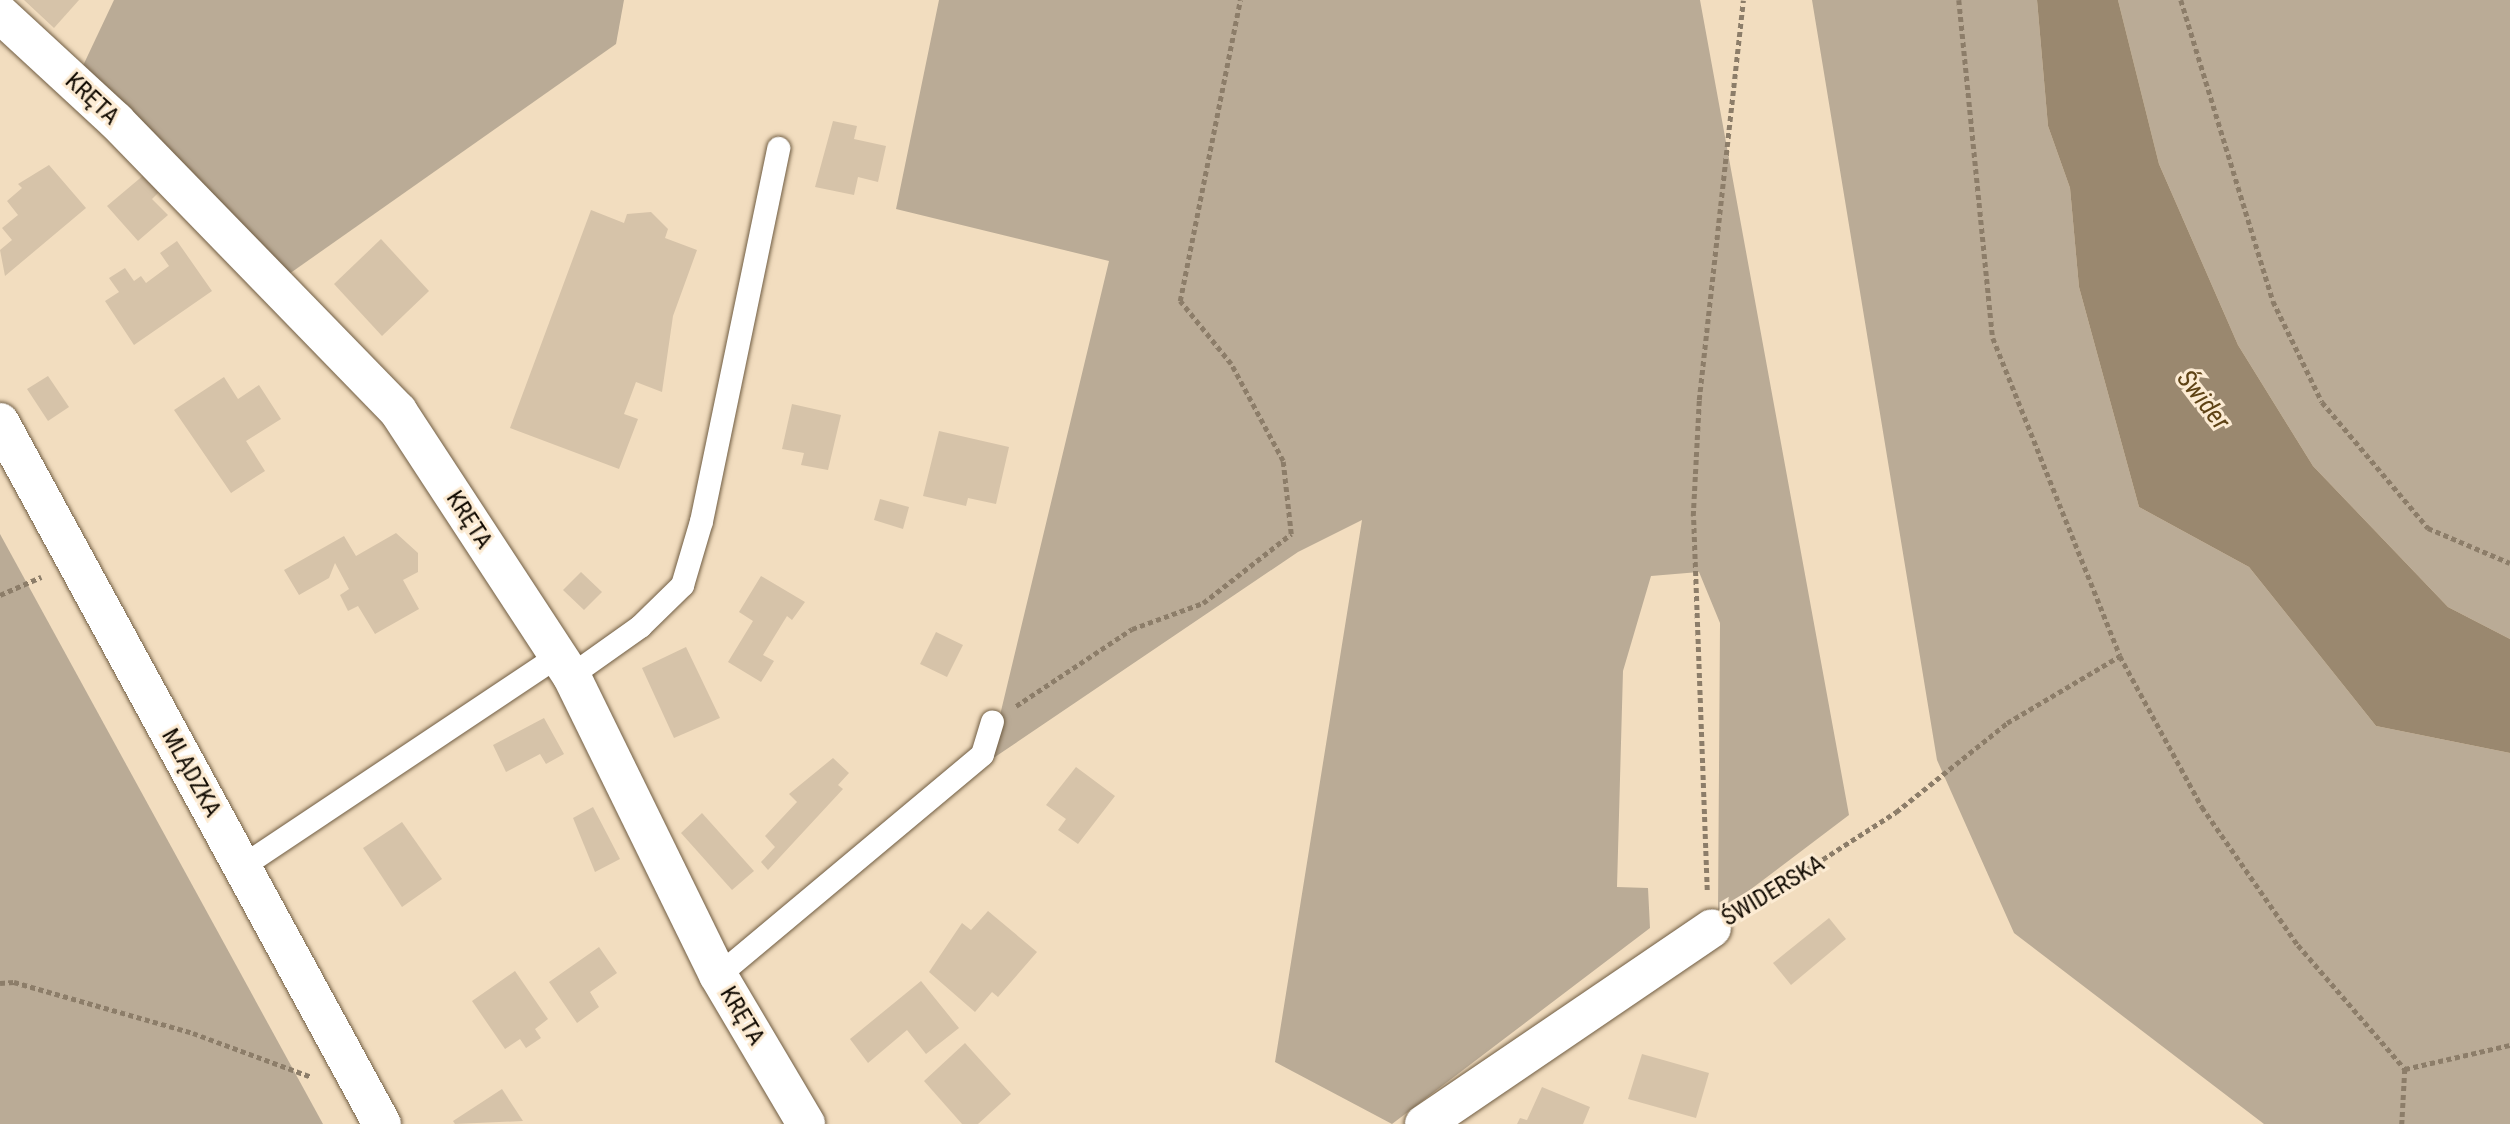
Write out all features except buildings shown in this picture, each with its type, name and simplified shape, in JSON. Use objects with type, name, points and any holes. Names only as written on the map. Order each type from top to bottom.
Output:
[{"type":"street","name":"KRĘTA","points":[[0,14],[116,121],[398,411],[564,665],[718,975],[806,1124]]},
{"type":"street","name":"MLĄDZKA","points":[[0,422],[375,1111]]},
{"type":"street","name":"ŚWIDERSKA","points":[[1424,1124],[1712,928]]},
{"type":"lane","points":[[242,866],[564,665],[640,626],[682,585],[701,521],[778,148]]},
{"type":"lane","points":[[718,975],[982,754],[992,722]]},
{"type":"path","points":[[992,722],[1132,629],[1203,603],[1291,534],[1283,461],[1231,364],[1180,301],[1240,0]]},
{"type":"path","points":[[1712,928],[1693,516],[1699,400],[1743,0]]},
{"type":"path","points":[[1959,0],[1993,338],[2120,656],[2202,807],[2298,944],[2405,1069],[2402,1124]]},
{"type":"path","points":[[2181,0],[2273,301],[2322,402],[2428,528],[2510,563]]},
{"type":"path","name":"ŚWIDERSKA","points":[[1712,928],[1896,812],[2007,723],[2120,656]]},
{"type":"path","points":[[0,983],[14,982],[193,1033],[375,1111]]},
{"type":"path","points":[[2405,1069],[2510,1045]]},
{"type":"shaded area","points":[[114,0],[624,0],[616,44],[289,274],[80,72]]},
{"type":"shaded area","points":[[939,0],[1700,0],[1849,815],[1718,914],[1720,623],[1699,572],[1651,576],[1623,671],[1617,887],[1648,888],[1650,928],[1392,1124],[1275,1062],[1362,520],[1298,552],[989,761],[1109,261],[896,209]]},
{"type":"shaded area","points":[[1812,0],[2037,0],[2048,126],[2070,188],[2079,287],[2139,507],[2249,567],[2376,726],[2510,753],[2510,1124],[2264,1124],[2014,933],[1937,760]]},
{"type":"shaded area","points":[[2118,0],[2510,0],[2510,639],[2448,607],[2313,466],[2238,345],[2159,164]]},
{"type":"shaded area","points":[[0,534],[323,1124],[0,1124]]},
{"type":"water","name":"Świder","points":[[2037,0],[2118,0],[2159,164],[2238,345],[2313,466],[2448,607],[2510,639],[2510,753],[2376,726],[2249,567],[2139,507],[2079,287],[2070,188],[2048,126]]}]
